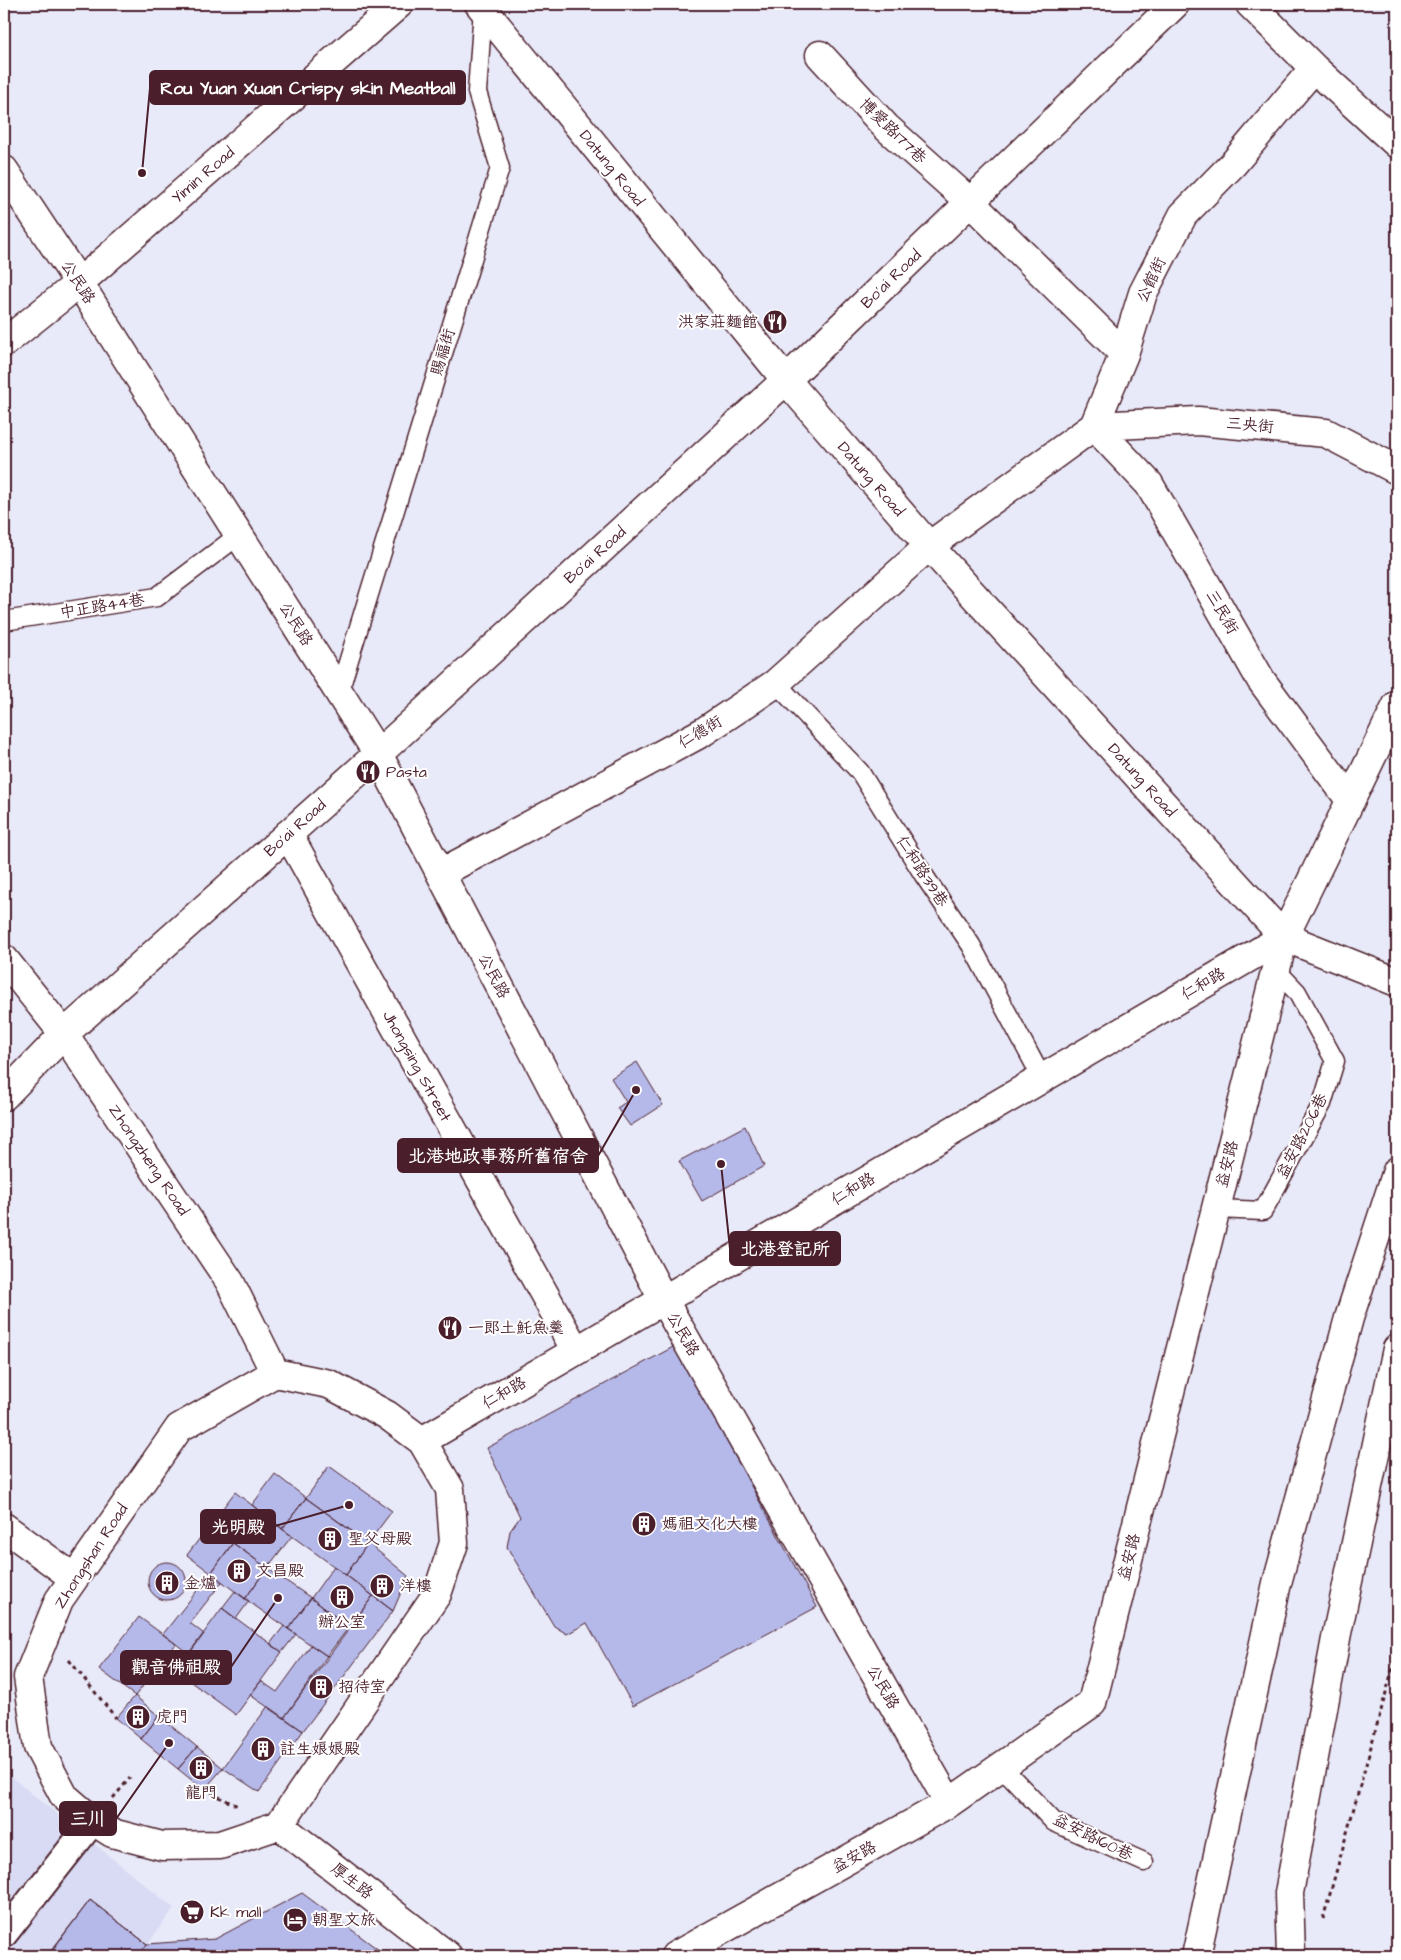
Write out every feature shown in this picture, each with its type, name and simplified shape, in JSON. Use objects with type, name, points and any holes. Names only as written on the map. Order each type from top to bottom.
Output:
[{"type":"street","name":"Yimin Road","points":[[4,343],[79,283],[399,4]]},
{"type":"street","name":"Bo'ai Road","points":[[4,1096],[64,1034],[378,754],[786,380],[1175,4]]},
{"type":"street","points":[[1250,4],[1314,68],[1397,144]]},
{"type":"street","name":"Datung Road","points":[[481,6],[786,380],[929,546],[1284,937]]},
{"type":"street","name":"博愛路177巷","points":[[820,55],[886,127],[970,202],[1124,354]]},
{"type":"street","name":"公館街","points":[[1094,426],[1124,354],[1143,294],[1183,215],[1232,164],[1314,68]]},
{"type":"street","name":"公民路","points":[[4,170],[79,283],[378,754],[664,1301],[949,1803]]},
{"type":"street","name":"三央街","points":[[1094,426],[1198,420],[1326,433],[1397,470]]},
{"type":"street","points":[[929,546],[1094,426]]},
{"type":"street","name":"三民街","points":[[1094,426],[1149,484],[1261,680],[1350,800]]},
{"type":"street","name":"仁德街","points":[[441,874],[703,732],[776,683],[929,546]]},
{"type":"street","points":[[1397,705],[1284,937],[1397,982]]},
{"type":"street","name":"Jhongsing Street","points":[[288,834],[576,1351]]},
{"type":"street","name":"益安路","points":[[676,1956],[949,1803],[1092,1703],[1284,937]]},
{"type":"street","name":"仁和路","points":[[422,1441],[1284,937]]},
{"type":"street","name":"Zhongzheng Road","points":[[4,959],[64,1034],[230,1282],[275,1373]]},
{"type":"street","points":[[1196,1956],[1277,1583],[1349,1318],[1397,1171]]},
{"type":"street","points":[[1291,1956],[1290,1894],[1337,1633],[1397,1349]]},
{"type":"street","points":[[275,1373],[329,1384],[387,1415],[422,1441],[450,1489],[454,1543],[436,1594],[279,1825]]},
{"type":"street","name":"Zhongshan Road","points":[[275,1373],[179,1428],[59,1600],[28,1677],[38,1747],[64,1796],[93,1821],[112,1833],[162,1846],[220,1845],[279,1825]]},
{"type":"street","points":[[4,1527],[74,1578]]},
{"type":"street","points":[[4,1934],[93,1821]]},
{"type":"street","name":"厚生路","points":[[279,1825],[448,1956]]},
{"type":"lane","name":"賜福街","points":[[339,692],[500,168],[477,92],[481,6]]},
{"type":"lane","name":"中正路44巷","points":[[4,621],[157,597],[239,535]]},
{"type":"lane","name":"仁和路39巷","points":[[776,683],[860,772],[923,874],[971,945],[1042,1078]]},
{"type":"lane","name":"益安路206巷","points":[[1216,1209],[1264,1211],[1322,1104],[1335,1061],[1297,992],[1276,970]]},
{"type":"lane","name":"益安路160巷","points":[[1001,1766],[1054,1822],[1144,1862]]},
{"type":"path","points":[[46,1632],[116,1718]]},
{"type":"path","points":[[1320,1927],[1397,1653]]},
{"type":"shaded area","points":[[4,1771],[174,1908],[139,1956],[4,1956]]},
{"type":"building","points":[[637,1062],[663,1105],[630,1126],[617,1108],[626,1102],[611,1078]]},
{"type":"building","points":[[745,1126],[764,1166],[702,1201],[679,1161]]},
{"type":"building","name":"媽祖文化大樓","points":[[675,1346],[817,1607],[633,1706],[587,1623],[567,1634],[554,1626],[507,1547],[510,1531],[520,1517],[487,1448]]},
{"type":"building","points":[[329,1466],[392,1511],[368,1543],[306,1498]]},
{"type":"building","points":[[275,1474],[306,1498],[282,1529],[252,1505]]},
{"type":"building","points":[[235,1492],[257,1509],[211,1573],[187,1555]]},
{"type":"building","name":"聖父母殿","points":[[306,1498],[368,1543],[346,1575],[282,1529]]},
{"type":"building","points":[[257,1509],[292,1536],[267,1568],[233,1543]]},
{"type":"building","name":"文昌殿","points":[[233,1543],[267,1568],[245,1599],[211,1573]]},
{"type":"building","name":"洋樓","points":[[368,1543],[408,1576],[393,1611],[346,1575]]},
{"type":"building","name":"金爐","points":[[167,1562],[180,1568],[186,1581],[180,1594],[167,1600],[154,1594],[148,1581],[154,1568]]},
{"type":"building","name":"辦公室","points":[[334,1566],[373,1596],[349,1627],[311,1598]]},
{"type":"building","points":[[267,1568],[311,1598],[288,1629],[245,1599]]},
{"type":"building","points":[[211,1573],[222,1582],[190,1623],[204,1634],[189,1654],[163,1634]]},
{"type":"building","points":[[235,1591],[249,1601],[236,1619],[222,1608]]},
{"type":"building","name":"招待室","points":[[373,1596],[393,1611],[303,1731],[284,1718]]},
{"type":"building","points":[[311,1598],[349,1627],[327,1656],[288,1629]]},
{"type":"building","points":[[222,1608],[282,1652],[236,1715],[176,1671]]},
{"type":"building","points":[[139,1617],[176,1644],[135,1696],[99,1669]]},
{"type":"building","points":[[284,1626],[296,1634],[282,1652],[270,1644]]},
{"type":"building","points":[[311,1645],[327,1656],[284,1718],[250,1695],[261,1681],[277,1692]]},
{"type":"building","name":"虎門","points":[[135,1696],[159,1716],[141,1739],[116,1718]]},
{"type":"building","name":"註生娘娘殿","points":[[268,1706],[303,1731],[259,1792],[223,1768]]},
{"type":"building","points":[[159,1716],[197,1747],[178,1769],[141,1739]]},
{"type":"building","name":"龍門","points":[[197,1747],[223,1768],[204,1790],[178,1769]]},
{"type":"building","name":"朝聖文旅","points":[[302,1893],[387,1956],[47,1956],[90,1900],[147,1944],[215,1939]]},
{"type":"building","points":[[90,1900],[147,1944],[138,1956],[48,1956]]},
{"type":"place","name":"Rou Yuan Xuan Crispy skin Meatball","points":[[142,173]]},
{"type":"place","name":"洪家莊麵館","points":[[775,322]]},
{"type":"place","name":"Pasta","points":[[368,772]]},
{"type":"place","name":"北港地政事務所舊宿舍","points":[[636,1090]]},
{"type":"place","name":"北港登記所","points":[[721,1164]]},
{"type":"place","name":"一郎土魠魚羹","points":[[450,1328]]},
{"type":"place","name":"光明殿","points":[[349,1505]]},
{"type":"place","name":"媽祖文化大樓","points":[[644,1524]]},
{"type":"place","name":"聖父母殿","points":[[330,1539]]},
{"type":"place","name":"文昌殿","points":[[239,1571]]},
{"type":"place","name":"金爐","points":[[167,1583]]},
{"type":"place","name":"洋樓","points":[[382,1586]]},
{"type":"place","name":"辦公室","points":[[342,1597]]},
{"type":"place","name":"觀音佛祖殿","points":[[278,1598]]},
{"type":"place","name":"招待室","points":[[321,1687]]},
{"type":"place","name":"虎門","points":[[138,1717]]},
{"type":"place","name":"三川","points":[[169,1743]]},
{"type":"place","name":"註生娘娘殿","points":[[263,1749]]},
{"type":"place","name":"龍門","points":[[201,1768]]},
{"type":"place","name":"Kk mall","points":[[192,1912]]},
{"type":"place","name":"朝聖文旅","points":[[295,1920]]}]
